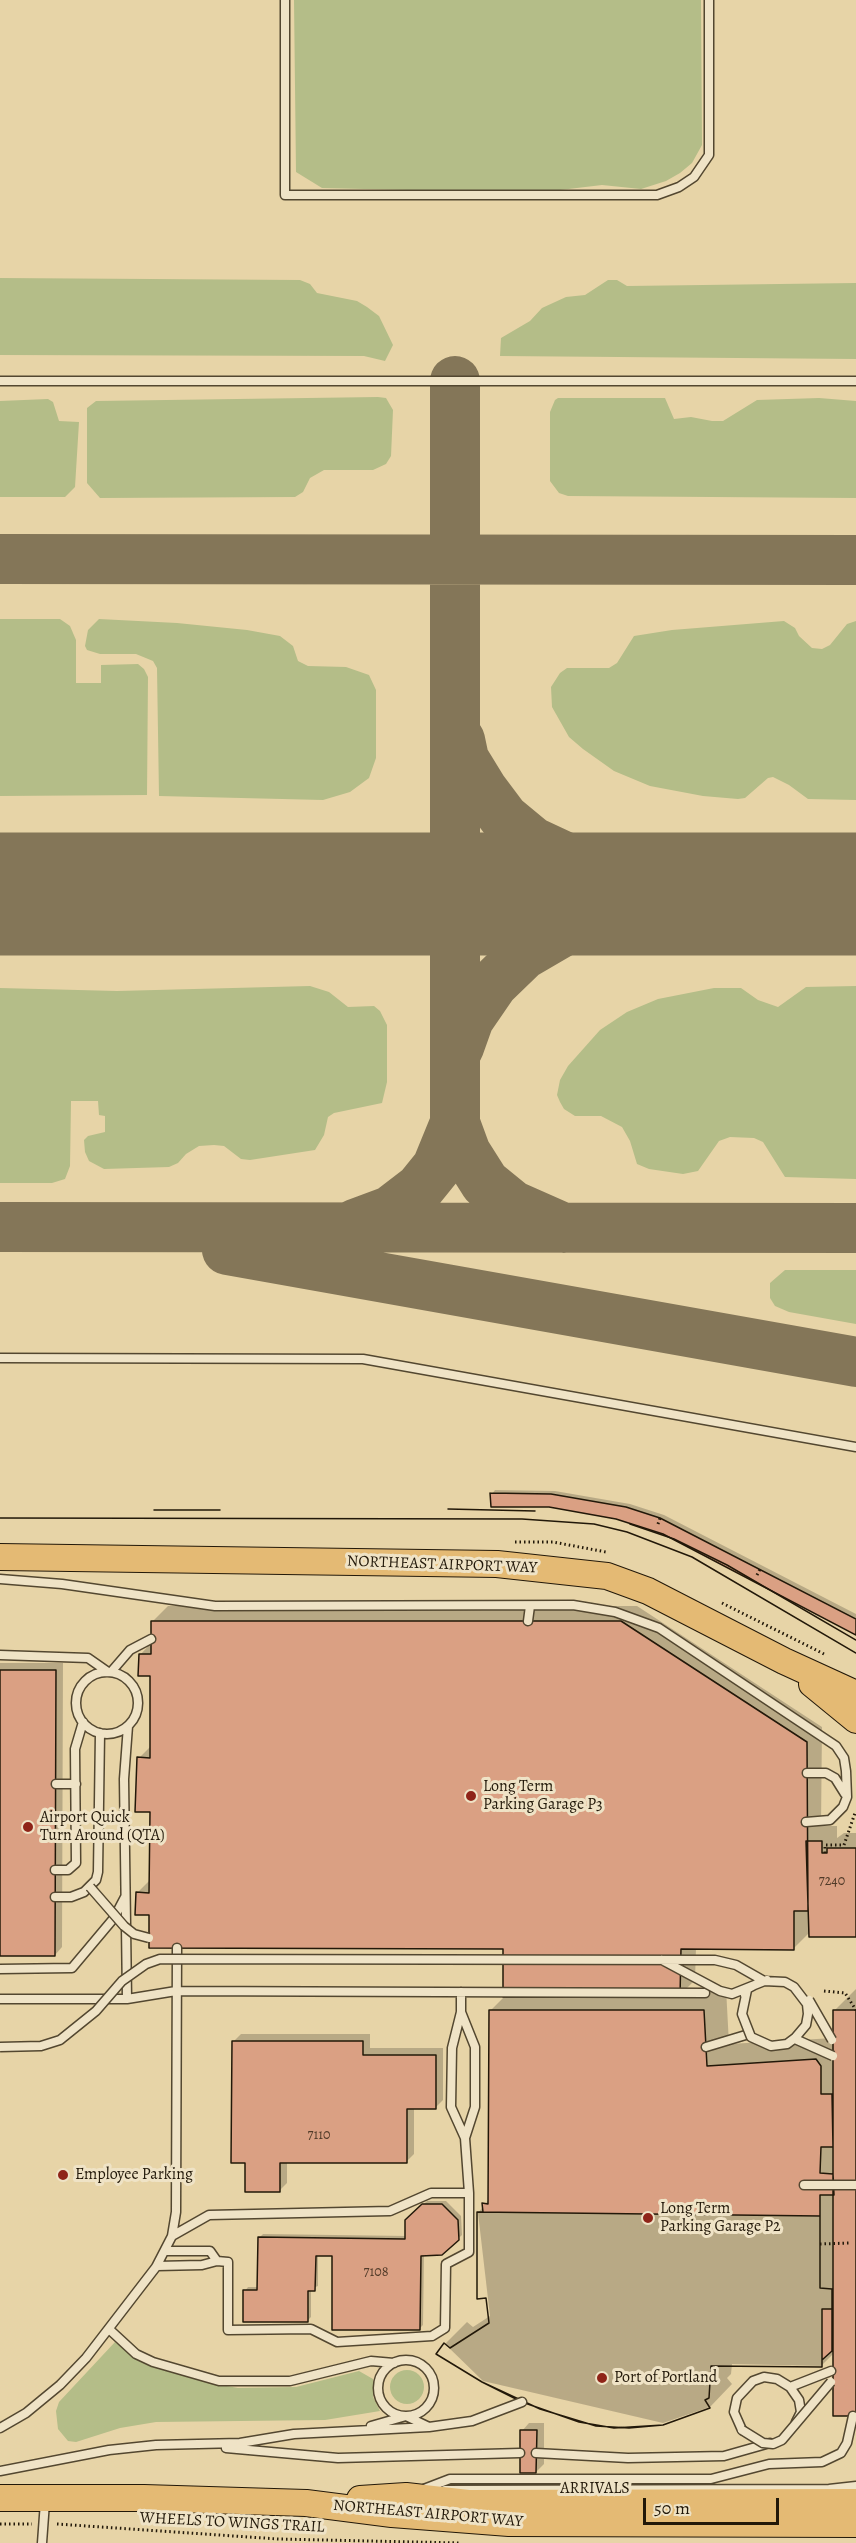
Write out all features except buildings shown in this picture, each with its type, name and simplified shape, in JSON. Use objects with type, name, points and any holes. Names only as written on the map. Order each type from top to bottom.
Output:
[{"type":"main road","name":"NORTHEAST AIRPORT WAY","points":[[0,1557],[496,1564],[607,1576],[648,1591],[784,1661],[856,1694]]},
{"type":"main road","points":[[784,1661],[856,1720]]},
{"type":"main road","name":"ARRIVALS","points":[[306,2503],[406,2496],[468,2503],[856,2502]]},
{"type":"main road","name":"NORTHEAST AIRPORT WAY","points":[[0,2498],[44,2511],[306,2503],[392,2514],[509,2523],[856,2524]]},
{"type":"lane","points":[[285,0],[285,195],[657,195],[679,187],[694,177],[709,154],[709,0]]},
{"type":"lane","points":[[0,381],[856,381]]},
{"type":"lane","points":[[0,1358],[363,1359],[856,1447]]},
{"type":"lane","points":[[0,1579],[62,1584],[214,1606],[573,1605],[615,1612],[659,1628],[836,1746],[844,1758],[847,1797],[843,1807],[830,1820],[806,1821],[822,1821],[836,1815],[845,1796],[842,1786],[826,1773],[807,1773]]},
{"type":"lane","points":[[528,1621],[530,1606]]},
{"type":"lane","points":[[0,1655],[88,1658],[109,1672],[129,1681],[138,1698],[134,1718],[115,1733],[100,1733],[83,1722],[76,1704],[77,1694],[89,1678],[109,1672],[130,1650],[151,1639]]},
{"type":"lane","points":[[56,1870],[68,1870],[76,1863],[75,1749],[83,1722]]},
{"type":"lane","points":[[127,1999],[124,1779],[128,1725]]},
{"type":"lane","points":[[55,1898],[78,1895],[90,1887],[98,1872],[100,1733]]},
{"type":"lane","points":[[56,1785],[76,1784]]},
{"type":"lane","points":[[90,1887],[124,1926],[134,1934],[149,1938]]},
{"type":"lane","points":[[0,1969],[72,1968],[114,1918],[127,1894]]},
{"type":"lane","points":[[0,2428],[27,2414],[60,2385],[110,2330],[157,2266],[172,2236],[176,2212],[177,1948]]},
{"type":"lane","points":[[0,2047],[35,2047],[60,2040],[96,2011],[122,1981],[146,1964],[160,1959],[715,1960],[736,1965],[764,1980],[785,1982],[794,1986],[807,2004],[806,2025],[787,2044],[771,2046],[751,2037],[742,2014],[747,1990]]},
{"type":"lane","points":[[662,1960],[720,1991],[732,1994],[747,1990],[763,1981],[773,1980],[793,1986],[801,1993],[808,2015],[805,2025],[795,2039],[772,2046],[761,2044],[749,2034],[742,2017],[745,1995],[747,1989],[762,1981],[772,1980],[794,1984],[802,1990],[832,2040]]},
{"type":"lane","points":[[0,1999],[127,1999],[176,1990],[705,1993]]},
{"type":"lane","points":[[157,2266],[228,2262],[228,2330],[311,2329],[337,2342],[432,2336],[445,2328],[446,2264],[469,2252],[469,2193],[465,2138],[451,2107],[452,2048],[461,2012],[461,1992]]},
{"type":"lane","points":[[461,2012],[475,2048],[475,2107],[465,2138]]},
{"type":"lane","points":[[706,2047],[749,2034]]},
{"type":"lane","points":[[795,2039],[833,2056]]},
{"type":"lane","points":[[804,2185],[856,2185]]},
{"type":"lane","points":[[172,2236],[209,2215],[390,2211],[431,2193],[469,2193]]},
{"type":"lane","points":[[166,2251],[210,2251],[217,2261]]},
{"type":"lane","points":[[110,2330],[136,2354],[144,2358],[219,2381],[290,2381],[371,2361],[394,2363],[406,2360],[423,2366],[433,2380],[433,2397],[423,2411],[356,2430]]},
{"type":"lane","points":[[394,2363],[383,2372],[379,2379],[379,2397],[389,2411],[429,2427]]},
{"type":"lane","points":[[790,2387],[831,2371]]},
{"type":"lane","points":[[536,2453],[628,2458],[724,2456],[772,2442],[789,2431],[801,2412],[799,2400],[790,2387],[777,2379],[764,2377],[753,2380],[742,2390],[734,2406],[736,2420],[742,2430],[763,2443],[773,2444],[782,2440],[831,2382]]},
{"type":"lane","points":[[0,2471],[109,2450],[184,2444],[240,2443],[294,2434],[429,2427],[472,2421],[522,2402]]},
{"type":"lane","points":[[406,2496],[450,2479],[711,2479],[769,2464],[822,2462],[841,2453],[847,2444],[853,2416]]},
{"type":"lane","points":[[184,2444],[338,2458],[520,2453]]},
{"type":"lane","name":"ARRIVALS","points":[[406,2496],[457,2488],[829,2489],[856,2486]]},
{"type":"lane","points":[[42,2543],[44,2511]]},
{"type":"path","points":[[657,1524],[660,1518]]},
{"type":"path","points":[[757,1575],[760,1569]]},
{"type":"path","points":[[825,1853],[825,1845],[844,1845],[856,1809]]},
{"type":"path","points":[[824,1991],[845,1992],[856,2010]]},
{"type":"path","points":[[820,2244],[849,2243]]},
{"type":"path","name":"WHEELS TO WINGS TRAIL","points":[[0,2524],[44,2511],[278,2539],[462,2543]]},
{"type":"green space","points":[[294,0],[701,0],[702,145],[692,163],[680,173],[666,181],[641,189],[602,185],[535,193],[322,188],[296,172]]},
{"type":"green space","points":[[0,278],[300,280],[310,284],[317,293],[357,301],[367,307],[379,316],[393,345],[385,361],[364,356],[0,355]]},
{"type":"green space","points":[[608,280],[617,280],[627,286],[856,283],[856,359],[500,356],[501,338],[530,321],[542,308],[566,297],[585,295]]},
{"type":"green space","points":[[386,398],[393,410],[391,456],[386,464],[373,470],[324,470],[310,478],[303,492],[295,497],[100,498],[87,483],[87,408],[96,401]]},
{"type":"green space","points":[[558,398],[665,398],[674,419],[691,417],[712,421],[723,421],[757,400],[819,398],[856,401],[856,498],[568,496],[559,493],[550,481],[550,412]]},
{"type":"green space","points":[[48,399],[53,402],[59,421],[79,422],[75,487],[65,497],[0,497],[0,401]]},
{"type":"green space","points":[[0,619],[60,619],[70,626],[76,640],[76,683],[101,683],[101,665],[138,664],[144,669],[148,677],[147,795],[0,796]]},
{"type":"green space","points":[[99,619],[177,623],[247,630],[280,636],[293,646],[298,661],[308,666],[346,667],[369,675],[376,690],[376,758],[369,778],[350,792],[323,800],[159,796],[157,668],[153,661],[136,654],[100,654],[87,650],[85,646],[88,630]]},
{"type":"green space","points":[[784,621],[795,628],[799,636],[812,648],[822,649],[830,645],[847,624],[856,621],[856,800],[808,799],[773,777],[768,778],[745,798],[738,799],[703,796],[650,786],[614,771],[583,749],[569,737],[552,707],[551,687],[560,673],[567,668],[609,668],[617,663],[634,636],[672,630]]},
{"type":"green space","points":[[310,986],[329,992],[348,1007],[374,1006],[380,1011],[387,1025],[387,1082],[382,1103],[334,1113],[328,1117],[324,1135],[315,1150],[250,1160],[241,1159],[224,1146],[199,1146],[186,1154],[178,1163],[169,1167],[104,1169],[89,1161],[85,1152],[84,1140],[88,1136],[105,1132],[105,1116],[99,1115],[98,1101],[71,1101],[70,1166],[65,1179],[52,1183],[0,1183],[0,988],[117,991]]},
{"type":"green space","points":[[856,986],[856,1179],[785,1177],[763,1142],[754,1138],[730,1137],[719,1141],[698,1171],[683,1174],[649,1169],[637,1164],[630,1141],[622,1127],[601,1116],[575,1116],[564,1109],[557,1095],[560,1080],[568,1066],[600,1030],[627,1012],[658,999],[714,988],[741,988],[758,1000],[778,1007],[806,987]]},
{"type":"green space","points":[[785,1270],[856,1270],[856,1324],[789,1312],[775,1306],[770,1298],[770,1283]]},
{"type":"green space","points":[[115,2342],[139,2359],[210,2383],[238,2388],[296,2387],[359,2371],[373,2379],[373,2397],[380,2411],[325,2420],[156,2422],[120,2428],[76,2442],[68,2441],[58,2429],[56,2411],[59,2402]]},
{"type":"green space","points":[[407,2370],[419,2375],[424,2387],[419,2399],[407,2404],[395,2399],[390,2387],[395,2375]]},
{"type":"taxiway","points":[[455,381],[455,1123],[466,1153],[485,1183],[512,1205],[564,1228]]},
{"type":"taxiway","points":[[0,559],[856,560]]},
{"type":"taxiway","points":[[459,1047],[469,1019],[493,984],[523,955],[571,927],[624,910],[711,894],[629,878],[578,863],[533,842],[504,818],[483,790],[464,759],[460,740]]},
{"type":"taxiway","points":[[355,1224],[390,1211],[420,1188],[437,1167],[455,1123]]},
{"type":"taxiway","points":[[0,1227],[856,1228]]},
{"type":"taxiway","points":[[227,1250],[856,1362]]},
{"type":"runway","points":[[0,894],[856,894]]},
{"type":"tram line","points":[[448,1509],[535,1511]]},
{"type":"tram line","points":[[154,1510],[220,1510]]},
{"type":"tram line","points":[[0,1518],[522,1519],[594,1524],[627,1532],[692,1557],[856,1653]]},
{"type":"tram line","points":[[630,1524],[674,1539],[727,1565],[856,1640]]},
{"type":"place","name":"Long Term Parking Garage P3","points":[[471,1796]]},
{"type":"place","name":"Airport Quick Turn Around (QTA)","points":[[28,1827]]},
{"type":"place","name":"Employee Parking","points":[[63,2175]]},
{"type":"place","name":"Long Term Parking Garage P2","points":[[648,2218]]},
{"type":"place","name":"Port of Portland","points":[[602,2378]]}]
